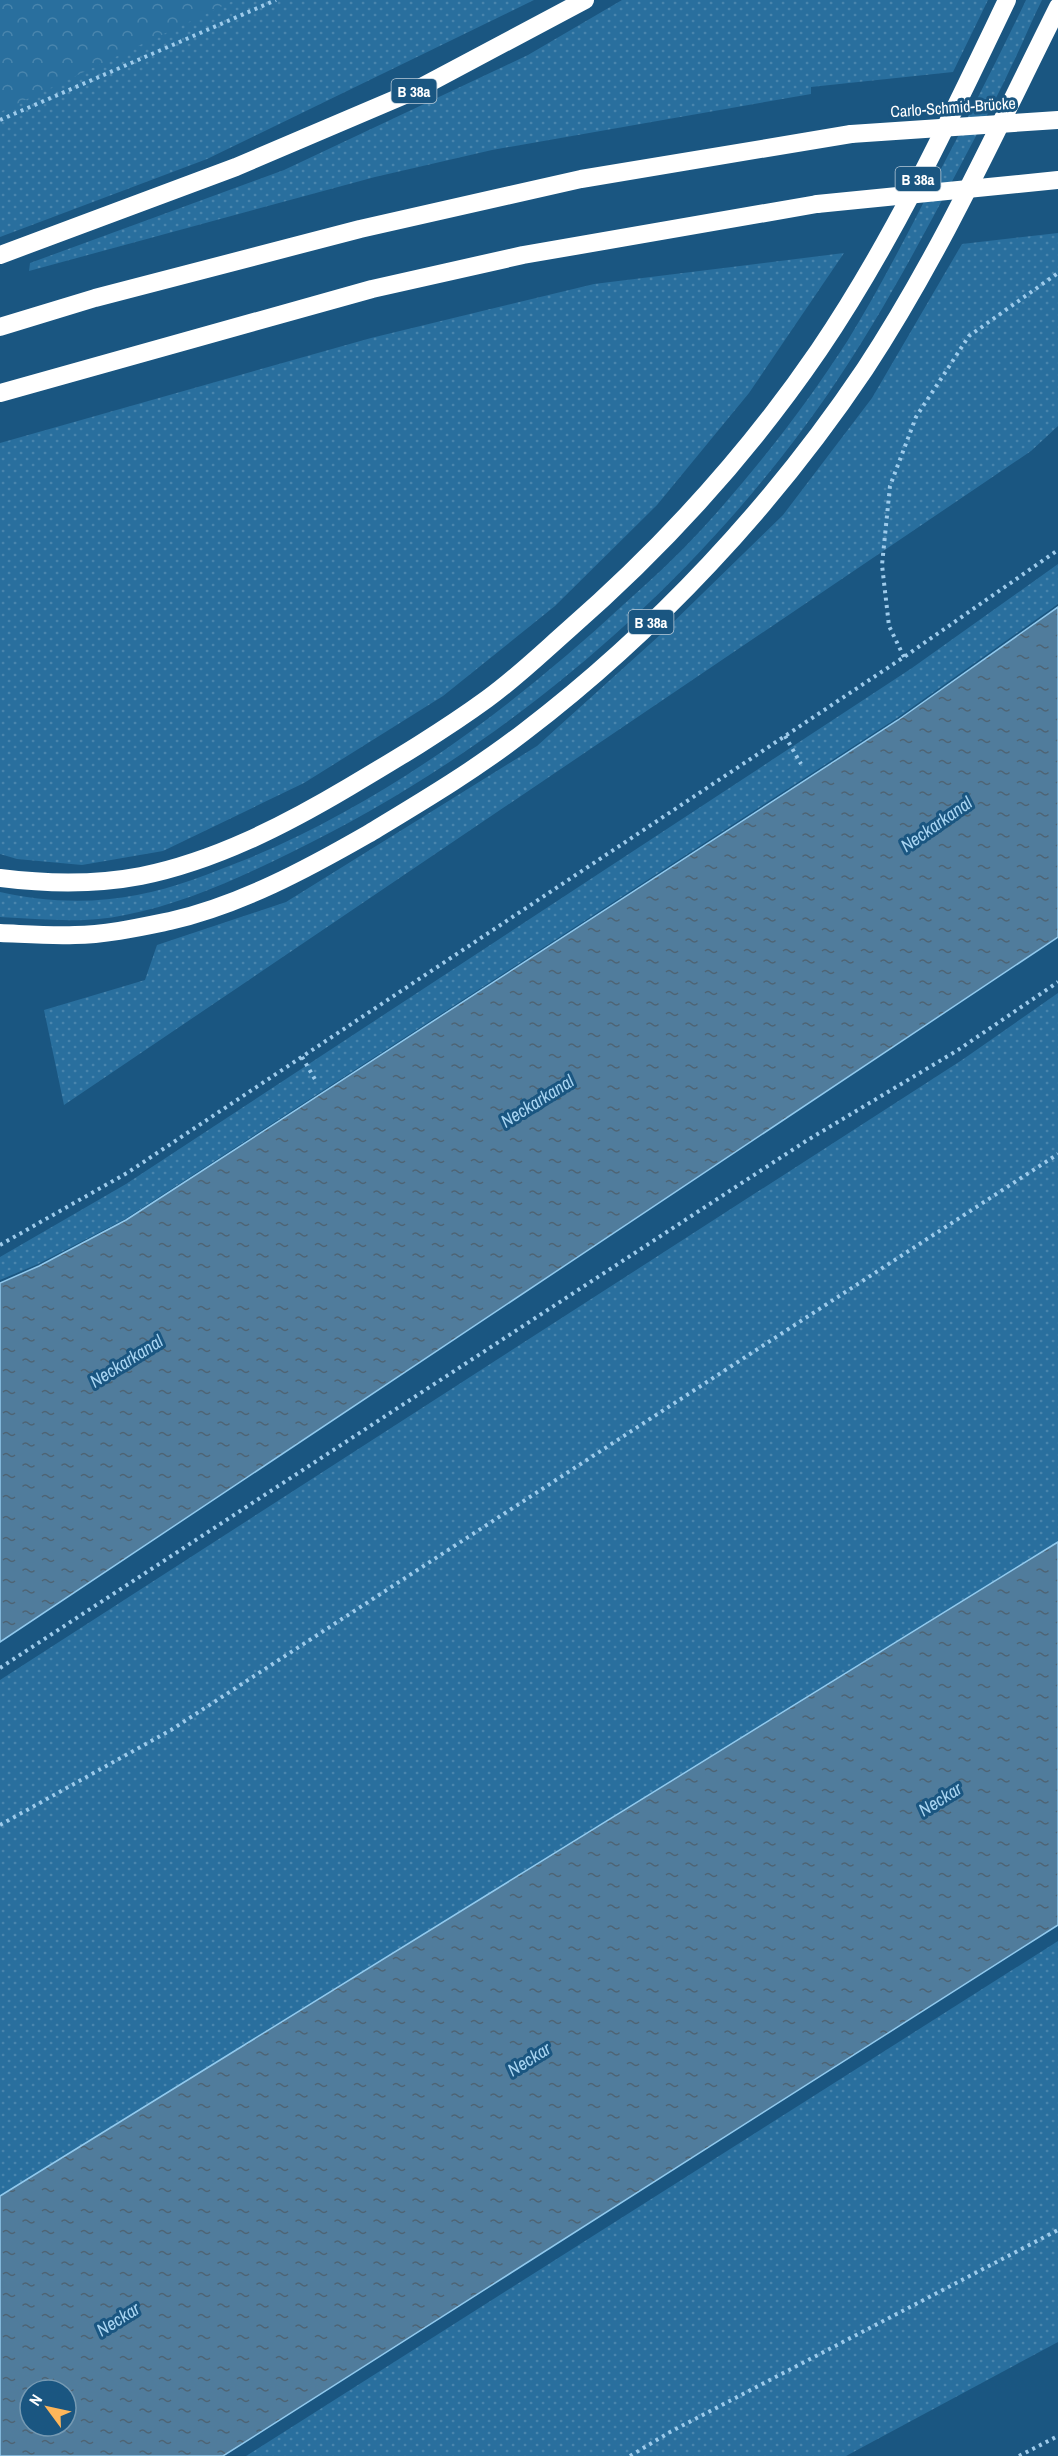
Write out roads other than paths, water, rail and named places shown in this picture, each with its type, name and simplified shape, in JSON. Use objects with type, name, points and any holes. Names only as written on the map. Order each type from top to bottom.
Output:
[{"type":"highway","name":"B 38a","points":[[0,255],[236,167],[412,92],[585,0]]},
{"type":"highway","name":"B 38a","points":[[0,878],[40,883],[89,884],[142,876],[191,863],[249,840],[321,803],[407,752],[489,697],[540,655],[628,577],[689,514],[753,439],[818,352],[886,242],[1007,0]]},
{"type":"highway","name":"B 38a","points":[[0,933],[79,935],[172,920],[239,898],[327,857],[431,796],[524,732],[599,670],[664,610],[724,547],[794,465],[865,369],[931,258],[1058,7]]},
{"type":"highway","name":"Carlo-Schmid-Brücke","points":[[0,327],[95,298],[360,229],[581,179],[851,134],[1058,120]]},
{"type":"highway","name":"B 38a","points":[[0,393],[372,289],[523,255],[817,204],[1058,180]]},
{"type":"highway","name":"B 38a","points":[[0,404],[23,386]]},
{"type":"water","name":"Neckarkanal","points":[[1058,607],[1058,937],[0,1642],[0,1283],[39,1266],[126,1220],[898,720]]},
{"type":"water","name":"Neckar","points":[[1058,1542],[1058,1925],[223,2456],[0,2456],[0,2196]]}]
